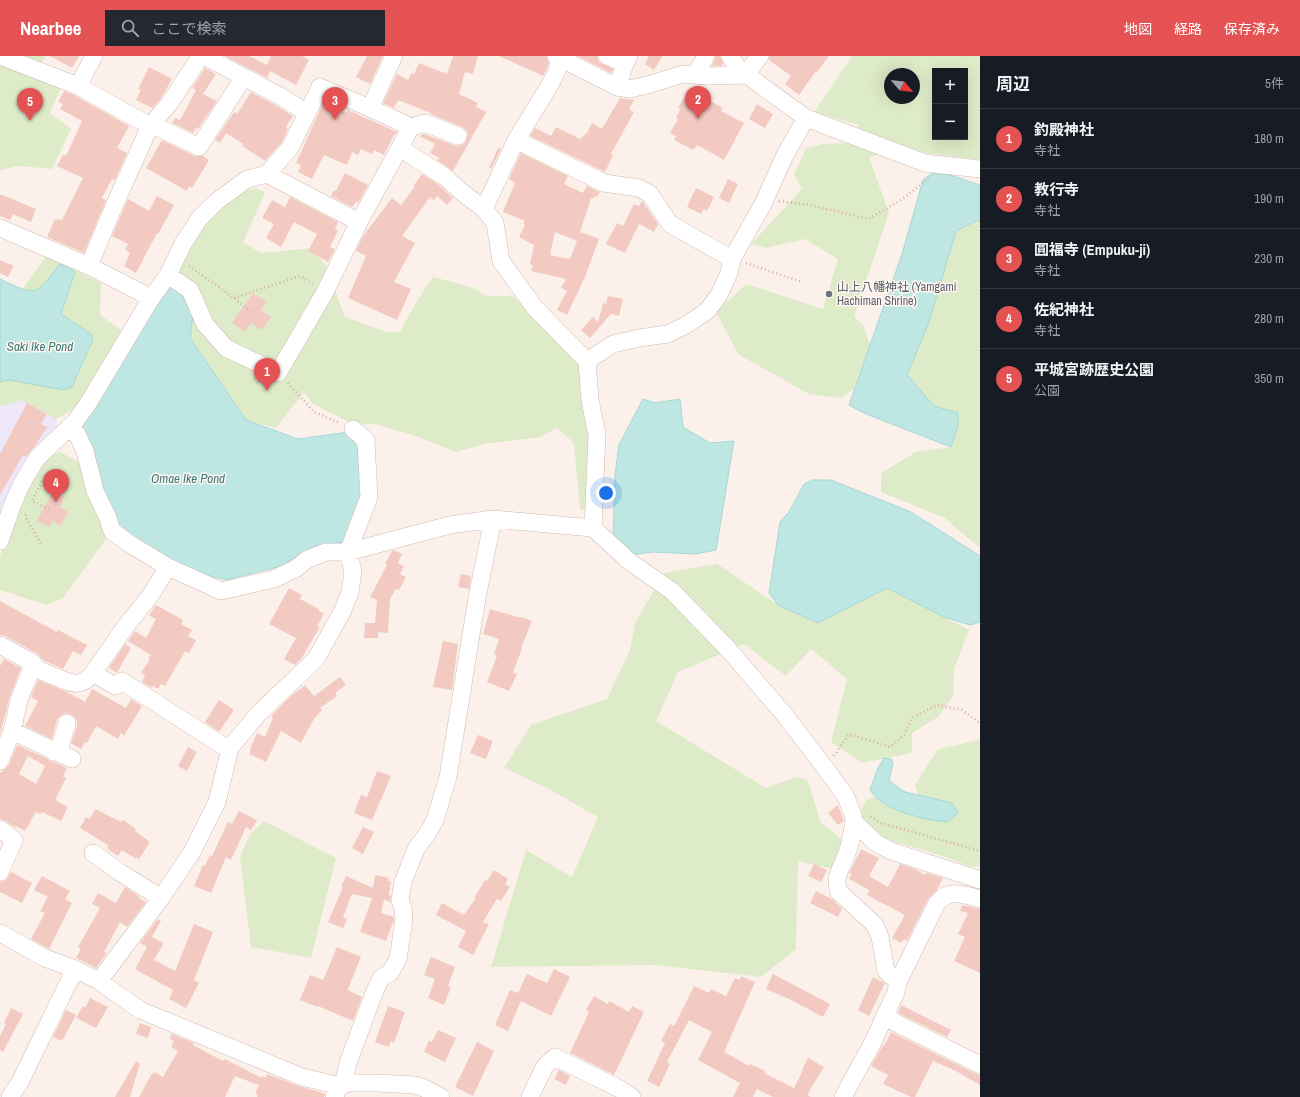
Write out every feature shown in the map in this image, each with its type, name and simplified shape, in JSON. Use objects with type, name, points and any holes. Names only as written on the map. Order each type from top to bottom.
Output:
[{"type":"street","points":[[0,56],[78,86],[150,125],[199,148],[244,78]]},
{"type":"street","points":[[78,86],[94,56]]},
{"type":"street","points":[[89,266],[150,125],[169,104],[200,57],[203,56],[280,96],[307,113]]},
{"type":"street","points":[[370,108],[394,56]]},
{"type":"street","points":[[484,210],[516,140],[551,84],[557,71],[558,56],[617,87],[630,89],[683,74],[706,76],[747,75]]},
{"type":"street","points":[[607,56],[627,60],[617,87]]},
{"type":"street","points":[[695,75],[706,56]]},
{"type":"street","points":[[730,56],[737,67],[806,118],[926,163],[980,169]]},
{"type":"street","points":[[747,75],[760,56]]},
{"type":"street","points":[[0,541],[21,485],[37,458],[52,442],[75,422],[89,402],[150,300],[168,275],[183,244],[199,219],[218,201],[247,179],[267,174],[290,148],[320,87],[411,127],[425,123],[458,136]]},
{"type":"street","points":[[587,361],[612,344],[668,334],[686,325],[707,311],[719,295],[729,273],[732,259],[763,204],[785,155],[806,118]]},
{"type":"street","points":[[168,275],[190,290],[206,324],[226,348],[278,373],[325,292],[359,222],[411,127]]},
{"type":"street","points":[[516,140],[604,183],[639,188],[650,194],[670,224],[732,259]]},
{"type":"street","points":[[400,148],[445,177],[484,210],[495,223],[502,261],[535,308],[587,361],[590,400],[597,435],[593,528]]},
{"type":"street","points":[[267,174],[359,222]]},
{"type":"street","points":[[0,228],[89,266],[140,292],[150,300]]},
{"type":"street","points":[[99,981],[161,898],[192,852],[217,802],[229,749],[259,713],[316,659],[343,610],[350,592],[353,571],[348,552],[369,497],[366,440],[353,429]]},
{"type":"street","points":[[67,430],[76,434],[85,451],[95,492],[108,518],[112,531],[130,544],[168,567],[221,591],[274,579],[295,569],[308,559],[326,552],[348,552],[450,525],[493,519],[593,528],[630,562],[672,591],[728,650],[783,713],[826,768],[846,797],[853,815],[862,818],[876,843],[891,851],[980,880]]},
{"type":"street","points":[[337,1091],[345,1077],[348,1063],[374,993],[381,978],[390,973],[398,959],[404,920],[403,908],[400,900],[403,882],[416,849],[435,820],[448,777],[477,598],[493,519]]},
{"type":"street","points":[[32,667],[73,684],[85,682],[89,679],[126,626],[150,596],[168,567]]},
{"type":"street","points":[[0,645],[33,663],[18,700],[0,761]]},
{"type":"street","points":[[93,673],[115,686],[122,680],[229,749]]},
{"type":"street","points":[[54,752],[60,747],[67,723]]},
{"type":"street","points":[[6,738],[54,752],[72,759]]},
{"type":"street","points":[[862,818],[837,877],[836,885],[839,892],[875,924],[880,937],[886,971],[898,982]]},
{"type":"street","points":[[0,829],[14,840],[0,872]]},
{"type":"street","points":[[93,853],[121,873],[161,898]]},
{"type":"street","points":[[843,1097],[873,1042],[896,992],[898,982],[934,908],[940,900],[949,894],[954,893],[980,899]]},
{"type":"street","points":[[0,933],[45,958],[76,969],[99,981],[140,1010],[337,1091]]},
{"type":"street","points":[[10,1097],[20,1082],[76,969]]},
{"type":"street","points":[[884,1017],[980,1065]]},
{"type":"street","points":[[530,1097],[545,1066],[555,1057],[620,1089],[632,1097]]},
{"type":"street","points":[[337,1091],[349,1083],[414,1085],[422,1087],[441,1097]]},
{"type":"path","points":[[763,204],[780,201],[810,205],[868,219],[901,200],[946,165]]},
{"type":"path","points":[[177,257],[251,312]]},
{"type":"path","points":[[732,259],[802,282]]},
{"type":"path","points":[[234,298],[300,276],[325,292]]},
{"type":"path","points":[[278,373],[314,412],[353,429]]},
{"type":"path","points":[[30,506],[42,480]]},
{"type":"path","points":[[32,501],[50,510]]},
{"type":"path","points":[[27,511],[25,516],[42,546]]},
{"type":"path","points":[[826,768],[849,734],[890,747],[904,735],[912,718],[937,705],[962,710],[980,723]]},
{"type":"path","points":[[862,818],[980,851]]},
{"type":"shaded area","points":[[22,400],[56,419],[59,430],[41,442],[33,452],[0,524],[0,407]]},
{"type":"green space","points":[[0,56],[45,56],[35,73],[63,83],[50,113],[71,129],[52,169],[18,166],[0,170]]},
{"type":"green space","points":[[852,56],[980,56],[980,160],[918,152],[895,151],[869,157],[889,213],[854,316],[863,325],[870,344],[854,389],[840,398],[809,394],[738,354],[716,312],[746,284],[823,309],[838,259],[805,239],[766,248],[751,244],[802,189],[794,175],[806,148],[824,144],[848,143],[859,125],[814,112]]},
{"type":"green space","points":[[255,188],[265,192],[243,243],[262,253],[311,248],[325,264],[345,317],[387,332],[400,332],[417,301],[433,277],[471,287],[487,296],[513,296],[580,363],[600,508],[580,510],[574,443],[557,428],[540,437],[484,444],[456,452],[413,435],[374,424],[355,425],[313,404],[304,392],[276,428],[246,420],[190,338],[193,315],[177,287],[178,272],[201,228],[230,196]]},
{"type":"green space","points":[[976,221],[980,221],[980,547],[945,518],[881,492],[881,473],[916,452],[951,447],[958,426],[958,413],[934,406],[907,375],[929,322],[956,231]]},
{"type":"green space","points":[[46,256],[101,283],[100,315],[122,331],[74,409],[56,419],[22,400],[0,407],[0,377],[15,300]]},
{"type":"green space","points":[[60,452],[77,461],[87,473],[106,539],[63,598],[46,605],[0,590],[0,556],[15,514],[43,458]]},
{"type":"green space","points":[[717,564],[778,605],[818,623],[887,588],[969,630],[954,669],[953,696],[938,717],[912,733],[912,753],[862,763],[831,742],[847,679],[811,649],[786,676],[744,644],[678,672],[656,721],[766,788],[795,777],[808,780],[820,821],[847,844],[834,869],[798,861],[796,949],[761,977],[655,965],[491,967],[526,850],[572,877],[598,817],[547,788],[504,768],[531,725],[607,699],[630,650],[635,623],[664,573]]},
{"type":"green space","points":[[980,740],[980,866],[971,867],[946,857],[889,840],[870,829],[859,814],[866,800],[874,797],[908,814],[925,818],[915,785],[938,749]]},
{"type":"green space","points":[[264,821],[336,858],[311,958],[251,947],[240,857],[250,834]]},
{"type":"water","points":[[931,174],[947,174],[980,185],[980,221],[976,221],[956,231],[929,322],[907,375],[934,406],[958,413],[958,426],[951,447],[866,414],[849,405],[902,254],[923,180]]},
{"type":"water","name":"Saki Ike Pond","points":[[60,264],[75,272],[61,314],[91,334],[93,339],[72,387],[64,390],[9,380],[0,382],[0,279],[21,288],[34,290],[40,288],[45,283]]},
{"type":"water","name":"Omae Ike Pond","points":[[177,287],[193,315],[190,338],[246,420],[298,439],[349,432],[360,455],[363,498],[344,542],[314,546],[281,566],[226,580],[175,567],[118,529],[99,483],[80,426],[164,291]]},
{"type":"water","points":[[643,399],[655,403],[680,399],[683,427],[710,443],[734,441],[716,550],[695,554],[653,552],[629,555],[613,537],[615,475],[619,445]]},
{"type":"water","points":[[812,480],[831,480],[911,512],[980,556],[980,622],[970,625],[944,617],[887,588],[818,623],[778,605],[769,593],[780,522],[789,512],[804,484]]},
{"type":"water","points":[[884,758],[891,759],[893,764],[889,781],[905,792],[952,803],[958,813],[948,822],[938,821],[916,817],[884,804],[870,790],[878,768]]},
{"type":"building","points":[[50,56],[79,56],[72,68]]},
{"type":"building","points":[[225,56],[249,56],[267,65],[271,56],[302,56],[309,60],[296,85],[270,71],[267,78]]},
{"type":"building","points":[[367,56],[383,56],[370,84],[356,77]]},
{"type":"building","points":[[453,56],[478,56],[473,74],[465,72],[459,94],[478,103],[476,107],[486,112],[453,171],[437,160],[439,158],[430,153],[435,144],[419,136],[424,134],[459,146],[464,144],[467,139],[468,134],[466,130],[430,114],[431,113],[398,100],[394,108],[383,103],[397,74],[408,80],[411,73],[414,74],[419,63],[447,74]]},
{"type":"building","points":[[499,56],[546,56],[549,62],[543,76]]},
{"type":"building","points":[[578,56],[597,56],[599,62],[613,69],[611,73]]},
{"type":"building","points":[[649,56],[662,56],[654,70],[645,64]]},
{"type":"building","points":[[716,56],[720,56],[723,63],[722,66],[712,66]]},
{"type":"building","points":[[770,56],[829,56],[799,95],[785,84],[791,76],[769,60]]},
{"type":"building","points":[[149,67],[172,79],[161,98],[152,108],[136,100],[141,90],[138,89]]},
{"type":"building","points":[[205,68],[216,74],[203,94],[217,101],[198,129],[196,128],[193,133],[172,123],[175,118],[180,120],[196,90],[192,88]]},
{"type":"building","points":[[64,91],[74,95],[129,126],[117,148],[127,153],[115,180],[112,179],[102,198],[106,200],[84,253],[47,237],[55,219],[62,220],[83,178],[57,166],[63,155],[66,156],[82,121],[60,109],[63,104],[58,102]]},
{"type":"building","points":[[692,91],[723,108],[721,111],[744,123],[724,160],[697,145],[693,150],[674,140],[676,136],[670,133],[678,119],[676,118],[680,109],[678,108],[684,98],[687,100]]},
{"type":"building","points":[[251,92],[293,116],[286,127],[288,129],[282,142],[265,161],[242,146],[243,144],[226,133],[220,143],[215,140],[234,112],[237,114]]},
{"type":"building","points":[[620,98],[634,100],[629,109],[634,112],[611,154],[613,155],[605,172],[530,136],[535,128],[551,136],[556,127],[580,139],[587,133],[592,123],[602,129]]},
{"type":"building","points":[[323,103],[347,113],[348,110],[397,132],[384,155],[374,150],[372,154],[361,149],[358,155],[352,152],[347,165],[324,155],[312,179],[298,172],[301,165],[296,163]]},
{"type":"building","points":[[757,104],[773,114],[765,128],[749,119]]},
{"type":"building","points":[[162,140],[195,156],[203,156],[209,160],[192,188],[189,186],[187,191],[146,168]]},
{"type":"building","points":[[498,148],[501,149],[491,169],[489,168]]},
{"type":"building","points":[[521,153],[568,176],[564,184],[583,193],[587,186],[600,192],[597,197],[595,196],[593,199],[591,198],[580,232],[599,239],[585,277],[567,315],[557,310],[567,291],[561,288],[566,279],[531,271],[533,265],[530,264],[534,245],[519,237],[525,225],[523,224],[525,221],[503,212],[515,183],[509,179]],"holes":[[[555,232],[577,241],[570,259],[550,255]]]},
{"type":"building","points":[[345,173],[368,185],[358,203],[356,202],[352,207],[331,196],[334,190],[336,191]]},
{"type":"building","points":[[422,174],[439,185],[453,198],[447,205],[437,196],[434,200],[430,197],[402,236],[415,243],[394,282],[411,289],[397,320],[348,298],[366,256],[356,251],[363,236],[392,198],[401,205]]},
{"type":"building","points":[[728,179],[738,184],[729,203],[719,198]]},
{"type":"building","points":[[696,188],[714,197],[707,211],[704,209],[701,214],[687,207]]},
{"type":"building","points":[[0,194],[36,209],[31,222],[13,214],[10,220],[0,216]]},
{"type":"building","points":[[157,196],[174,205],[136,273],[124,266],[130,253],[125,250],[128,244],[112,236],[128,199],[149,211]]},
{"type":"building","points":[[290,197],[338,222],[335,229],[338,231],[330,247],[335,249],[328,262],[308,251],[317,234],[294,222],[281,247],[266,238],[274,224],[262,218],[272,200],[285,207]]},
{"type":"building","points":[[642,201],[658,224],[654,232],[639,224],[625,253],[606,244],[617,223],[623,226],[634,204],[639,206]]},
{"type":"building","points":[[0,260],[14,266],[8,277],[0,273]]},
{"type":"building","points":[[253,293],[266,302],[261,310],[271,317],[262,330],[251,323],[245,332],[232,323]]},
{"type":"building","points":[[608,296],[623,299],[619,316],[611,314],[590,338],[581,330],[593,317],[598,322],[603,303],[606,304]]},
{"type":"building","points":[[27,403],[47,414],[41,424],[47,427],[26,457],[23,455],[0,495],[0,454]]},
{"type":"building","points":[[53,491],[65,497],[60,507],[68,512],[61,525],[52,521],[49,527],[37,521]]},
{"type":"building","points":[[394,550],[402,554],[398,563],[404,566],[400,574],[406,577],[399,590],[396,589],[390,599],[388,633],[378,632],[378,638],[364,638],[365,623],[375,623],[377,600],[370,597],[387,565],[385,564]]},
{"type":"building","points":[[461,574],[471,576],[469,589],[458,587]]},
{"type":"building","points":[[289,588],[302,595],[300,599],[319,609],[318,610],[324,614],[317,626],[320,627],[301,659],[295,665],[284,659],[296,638],[269,624]]},
{"type":"building","points":[[0,601],[57,632],[58,630],[87,645],[81,655],[73,651],[63,669],[43,660],[38,654],[5,636],[0,635]]},
{"type":"building","points":[[156,605],[183,620],[181,624],[192,630],[188,636],[196,640],[189,653],[185,651],[165,686],[161,684],[158,689],[153,686],[152,688],[142,682],[145,675],[141,673],[151,655],[128,641],[135,631],[146,638],[156,619],[149,615]]},
{"type":"building","points":[[490,609],[532,621],[513,673],[517,674],[509,691],[487,682],[497,656],[494,654],[499,639],[483,634]]},
{"type":"building","points":[[443,641],[458,644],[452,690],[433,687]]},
{"type":"building","points":[[125,644],[131,648],[117,673],[109,668]]},
{"type":"building","points":[[4,659],[21,668],[10,696],[0,734],[0,666]]},
{"type":"building","points":[[340,677],[346,685],[335,693],[337,696],[320,708],[322,710],[314,719],[301,743],[281,731],[266,762],[249,754],[257,733],[265,737],[273,718],[271,717],[289,698],[305,685],[314,696]]},
{"type":"building","points":[[38,680],[67,692],[85,702],[92,689],[126,708],[131,699],[142,706],[124,736],[121,733],[118,739],[96,726],[87,743],[85,742],[81,749],[71,743],[77,726],[77,721],[74,716],[70,714],[65,713],[57,720],[52,739],[25,726],[38,701],[31,697]]},
{"type":"building","points":[[219,700],[234,710],[219,732],[205,722]]},
{"type":"building","points":[[478,735],[493,741],[486,759],[470,753]]},
{"type":"building","points":[[17,745],[67,768],[63,776],[66,778],[55,800],[68,807],[61,821],[42,812],[41,814],[36,812],[25,831],[16,826],[15,828],[6,821],[0,819],[0,773],[9,765]],"holes":[[[28,756],[45,766],[36,784],[19,774]]]},
{"type":"building","points":[[188,747],[197,752],[187,771],[178,766]]},
{"type":"building","points":[[377,771],[391,776],[372,820],[354,813],[361,795],[367,797]]},
{"type":"building","points":[[838,805],[844,821],[838,825],[828,813]]},
{"type":"building","points":[[95,809],[121,822],[123,820],[136,829],[135,831],[150,842],[139,859],[137,857],[136,859],[122,850],[118,856],[109,850],[107,847],[108,845],[80,828],[86,817],[90,819]]},
{"type":"building","points":[[239,811],[257,820],[251,830],[246,827],[231,860],[226,857],[211,893],[194,886],[203,865],[205,866],[210,855],[212,856],[228,822],[232,824]]},
{"type":"building","points":[[363,827],[374,832],[363,854],[352,848]]},
{"type":"building","points":[[861,849],[879,858],[869,876],[888,887],[900,864],[915,869],[925,875],[926,873],[943,878],[937,890],[928,899],[907,941],[904,939],[901,943],[892,938],[905,915],[867,895],[869,890],[849,879],[852,874],[849,873]]},
{"type":"building","points":[[814,864],[827,870],[821,882],[808,876]]},
{"type":"building","points":[[494,870],[508,879],[505,884],[510,887],[501,901],[497,899],[483,922],[489,924],[473,955],[458,947],[466,931],[436,915],[442,903],[464,915],[476,898],[474,898],[485,880],[487,881]]},
{"type":"building","points":[[11,872],[32,883],[22,903],[0,892],[0,882],[6,880]]},
{"type":"building","points":[[375,875],[389,878],[388,881],[391,881],[389,895],[391,896],[390,902],[384,900],[381,913],[394,917],[386,941],[360,932],[372,898],[352,894],[343,917],[347,919],[343,928],[328,922],[343,887],[341,887],[346,876],[373,888]]},
{"type":"building","points":[[42,876],[70,891],[65,899],[72,903],[49,949],[31,939],[45,913],[40,911],[48,897],[34,890]]},
{"type":"building","points":[[125,887],[146,902],[127,927],[120,922],[104,952],[107,953],[96,968],[76,958],[81,949],[78,947],[100,908],[92,904],[98,893],[116,903]]},
{"type":"building","points":[[816,891],[832,899],[842,909],[838,917],[810,903]]},
{"type":"building","points":[[962,905],[980,909],[980,973],[954,961],[965,937],[958,934],[968,913],[960,911]]},
{"type":"building","points":[[158,919],[161,921],[152,937],[164,943],[154,960],[175,971],[194,924],[213,932],[194,980],[199,983],[186,1008],[169,999],[173,990],[135,969],[147,947],[140,943]]},
{"type":"building","points":[[337,947],[361,957],[348,989],[362,997],[353,1021],[300,1000],[310,975],[323,980]]},
{"type":"building","points":[[431,957],[455,967],[448,986],[451,987],[444,1005],[428,998],[435,979],[424,975]]},
{"type":"building","points":[[554,969],[570,977],[551,1016],[521,1001],[508,1031],[495,1025],[510,990],[518,993],[527,974],[547,983]]},
{"type":"building","points":[[773,974],[830,1004],[823,1017],[766,989]]},
{"type":"building","points":[[741,976],[755,982],[724,1052],[749,1066],[750,1064],[765,1071],[764,1073],[794,1088],[808,1058],[824,1067],[807,1095],[811,1097],[773,1097],[757,1089],[753,1097],[733,1097],[740,1083],[698,1060],[712,1032],[689,1020],[667,1062],[670,1064],[659,1087],[647,1081],[665,1043],[661,1041],[670,1024],[674,1026],[694,986],[709,993],[711,989],[726,996],[735,978],[740,980]]},
{"type":"building","points":[[873,977],[885,983],[869,1016],[858,1010]]},
{"type":"building","points":[[594,996],[608,1004],[609,1001],[629,1012],[632,1006],[644,1012],[614,1075],[570,1053],[589,1012],[586,1010]]},
{"type":"building","points":[[90,998],[108,1007],[96,1028],[76,1018],[83,1006],[85,1008]]},
{"type":"building","points":[[901,1005],[951,1030],[947,1037],[898,1013]]},
{"type":"building","points":[[388,1006],[405,1012],[394,1043],[391,1041],[389,1047],[375,1042]]},
{"type":"building","points":[[11,1008],[23,1014],[3,1052],[0,1050],[0,1036]]},
{"type":"building","points":[[66,1010],[76,1015],[62,1041],[53,1037]]},
{"type":"building","points":[[140,1023],[151,1027],[148,1038],[136,1034]]},
{"type":"building","points":[[438,1030],[456,1038],[445,1062],[424,1052],[429,1041],[432,1042]]},
{"type":"building","points":[[891,1032],[980,1075],[980,1085],[956,1071],[933,1061],[915,1097],[911,1097],[883,1084],[888,1075],[871,1066]]},
{"type":"building","points":[[172,1034],[194,1043],[193,1045],[223,1061],[225,1059],[261,1078],[262,1076],[266,1078],[267,1074],[298,1086],[325,1094],[324,1097],[257,1097],[258,1095],[255,1094],[259,1085],[235,1076],[225,1097],[139,1097],[152,1073],[153,1074],[154,1072],[163,1077],[178,1051],[171,1047],[174,1041],[170,1039]]},
{"type":"building","points":[[477,1042],[494,1051],[473,1096],[455,1087]]},
{"type":"building","points":[[136,1061],[140,1063],[130,1097],[115,1097]]},
{"type":"building","points":[[559,1070],[570,1076],[566,1085],[554,1079]]},
{"type":"place","name":"教行寺","points":[[698,119]]},
{"type":"place","name":"圓福寺 (Empuku-ji)","points":[[335,120]]},
{"type":"place","name":"平城宮跡歴史公園","points":[[30,121]]},
{"type":"place","name":"山上八幡神社 (Yamgami Hachiman Shrine)","points":[[829,294]]},
{"type":"place","name":"釣殿神社","points":[[267,391]]},
{"type":"place","name":"佐紀神社","points":[[56,502]]}]
